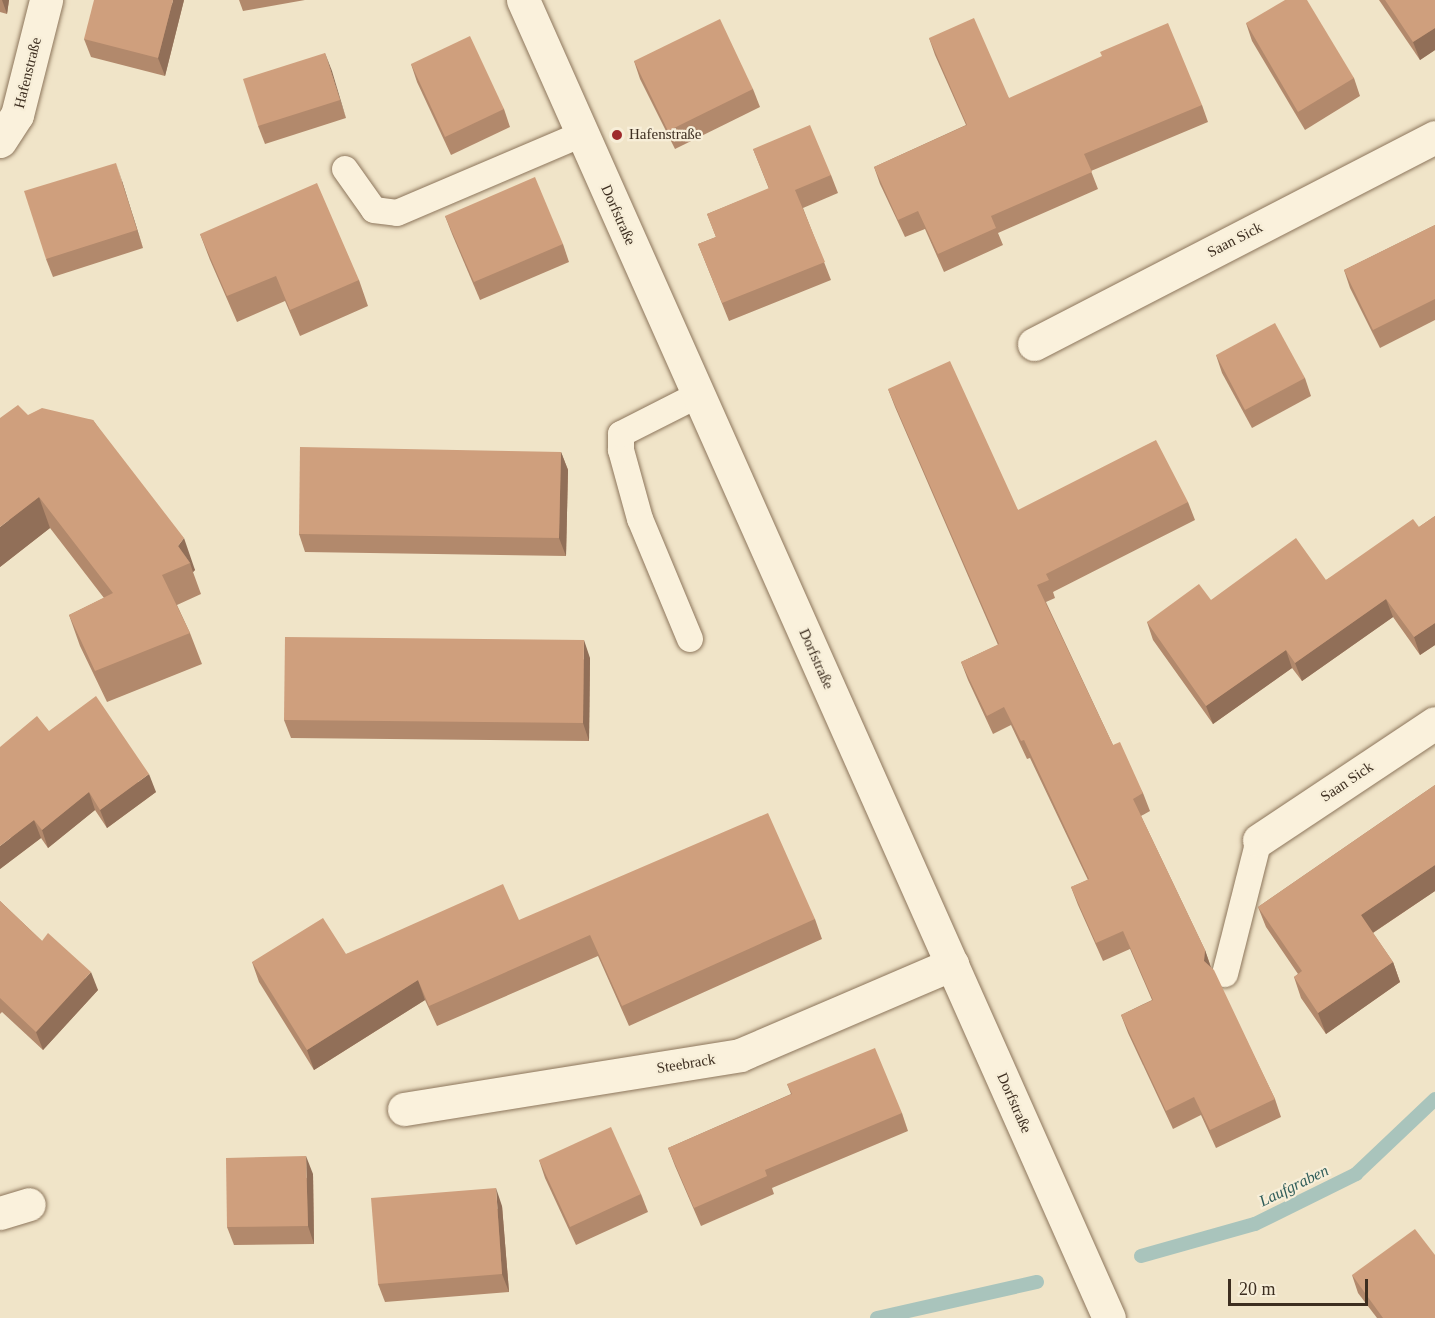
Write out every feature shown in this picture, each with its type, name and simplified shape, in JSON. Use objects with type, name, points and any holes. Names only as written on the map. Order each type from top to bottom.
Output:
[{"type":"street","name":"Hafenstraße","points":[[0,141],[17,115],[46,0]]},
{"type":"street","name":"Dorfstraße","points":[[523,0],[1109,1318]]},
{"type":"street","name":"Saan Sick","points":[[1034,344],[1435,137]]},
{"type":"street","name":"Saan Sick","points":[[1258,840],[1435,723]]},
{"type":"street","name":"Steebrack","points":[[404,1109],[740,1055],[952,964]]},
{"type":"lane","points":[[345,169],[374,210],[397,213],[582,134]]},
{"type":"lane","points":[[690,639],[640,519],[621,450],[621,434],[699,395]]},
{"type":"lane","points":[[1225,974],[1258,840]]},
{"type":"building","points":[[94,0],[173,0],[158,58],[84,39]]},
{"type":"building","points":[[1285,0],[1307,0],[1354,78],[1298,112],[1246,23]]},
{"type":"building","points":[[1385,0],[1435,0],[1435,28],[1413,42]]},
{"type":"building","points":[[974,18],[1009,98],[1102,56],[1100,52],[1168,23],[1202,105],[1084,154],[1092,172],[991,216],[996,228],[938,254],[918,211],[898,220],[874,167],[967,125],[929,38]]},
{"type":"building","points":[[720,19],[753,89],[668,131],[634,61]]},
{"type":"building","points":[[470,36],[504,109],[445,137],[411,64]]},
{"type":"building","points":[[325,53],[340,100],[258,126],[243,79]]},
{"type":"building","points":[[810,125],[831,175],[795,190],[825,262],[722,303],[698,244],[716,237],[707,214],[769,188],[753,149]]},
{"type":"building","points":[[116,163],[137,230],[46,259],[24,191]]},
{"type":"building","points":[[535,177],[563,244],[474,282],[445,216]]},
{"type":"building","points":[[317,183],[359,280],[290,310],[276,276],[227,296],[200,234]]},
{"type":"building","points":[[1435,225],[1435,299],[1373,330],[1344,270]]},
{"type":"building","points":[[1275,323],[1305,378],[1245,410],[1216,355]]},
{"type":"building","points":[[950,361],[1018,510],[1156,440],[1188,502],[1046,574],[1049,580],[1037,585],[1113,745],[1120,742],[1143,793],[1133,799],[1205,950],[1204,961],[1214,970],[1275,1099],[1210,1130],[1194,1097],[1166,1111],[1121,1015],[1153,1000],[1123,931],[1096,943],[1071,887],[1089,879],[1024,740],[1021,741],[1004,707],[987,716],[961,662],[999,644],[888,389]]},
{"type":"building","points":[[18,405],[28,415],[42,408],[93,420],[184,538],[178,546],[190,563],[162,575],[190,633],[95,671],[69,615],[113,593],[39,497],[0,527],[0,418]]},
{"type":"building","points":[[300,447],[561,452],[559,538],[299,534]]},
{"type":"building","points":[[1435,516],[1435,623],[1414,637],[1386,599],[1295,663],[1286,650],[1206,706],[1147,622],[1199,584],[1211,600],[1296,538],[1326,580],[1413,519],[1419,527]]},
{"type":"building","points":[[285,637],[584,640],[583,723],[284,720]]},
{"type":"building","points":[[96,696],[149,774],[100,810],[89,792],[42,830],[34,820],[0,846],[0,747],[37,716],[49,731]]},
{"type":"building","points":[[1435,785],[1435,865],[1361,915],[1393,962],[1318,1013],[1294,977],[1302,971],[1258,907]]},
{"type":"building","points":[[768,813],[815,919],[622,1006],[590,935],[429,1006],[418,980],[307,1050],[252,962],[323,918],[346,954],[503,884],[519,920]]},
{"type":"building","points":[[0,901],[42,941],[48,933],[91,972],[36,1032],[0,998]]},
{"type":"building","points":[[875,1048],[902,1113],[765,1170],[767,1176],[694,1208],[668,1148],[792,1094],[787,1084]]},
{"type":"building","points":[[611,1127],[641,1194],[570,1227],[539,1160]]},
{"type":"building","points":[[306,1156],[308,1226],[227,1227],[226,1158]]},
{"type":"building","points":[[496,1188],[502,1274],[378,1284],[371,1198]]},
{"type":"building","points":[[1415,1229],[1435,1255],[1435,1318],[1383,1318],[1352,1275]]},
{"type":"waterway","name":"Laufgraben","points":[[1141,1256],[1255,1224],[1356,1174],[1435,1099]]},
{"type":"waterway","name":"Laufgraben","points":[[877,1318],[1037,1282]]},
{"type":"place","name":"Hafenstraße","points":[[617,135]]}]
